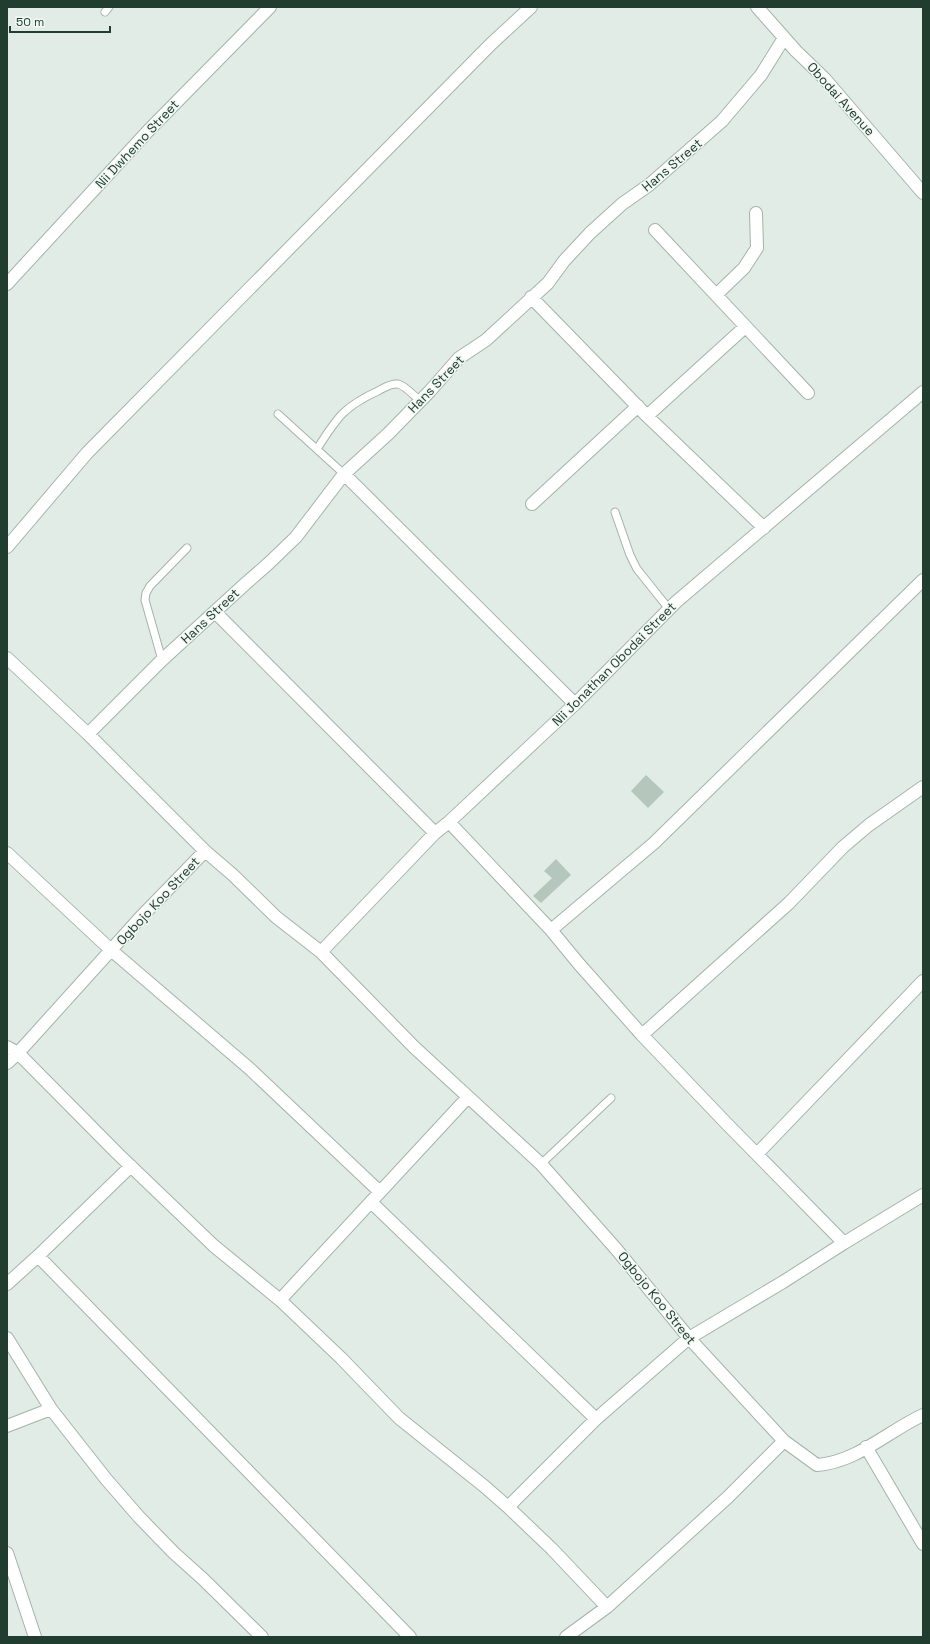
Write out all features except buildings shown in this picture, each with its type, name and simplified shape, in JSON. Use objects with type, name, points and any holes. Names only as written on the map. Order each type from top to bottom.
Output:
[{"type":"street","name":"Nii Dwhemo Street","points":[[7,284],[148,132],[270,7]]},
{"type":"street","points":[[7,547],[87,453],[491,44],[531,7]]},
{"type":"street","name":"Obodai Avenue","points":[[762,9],[784,38],[824,78],[923,193]]},
{"type":"street","name":"Hans Street","points":[[88,734],[162,660],[296,537],[344,474],[388,434],[459,358],[486,340],[548,283],[564,261],[590,233],[622,204],[649,185],[722,122],[761,75],[784,38]]},
{"type":"street","points":[[716,295],[744,268],[757,248],[756,213]]},
{"type":"street","points":[[655,230],[808,393]]},
{"type":"street","points":[[531,297],[647,416],[764,528]]},
{"type":"street","points":[[647,416],[745,327]]},
{"type":"street","name":"Nii Jonathan Obodai Street","points":[[321,952],[435,832],[449,822],[575,704],[669,609],[923,392]]},
{"type":"street","points":[[532,504],[638,406]]},
{"type":"street","points":[[344,474],[575,704]]},
{"type":"street","points":[[551,930],[654,843],[923,580]]},
{"type":"street","points":[[215,612],[435,832]]},
{"type":"street","points":[[7,658],[88,734],[205,851]]},
{"type":"street","points":[[642,1035],[789,903],[844,847],[870,825],[923,786]]},
{"type":"street","points":[[449,822],[551,930],[642,1035],[844,1242]]},
{"type":"street","name":"Ogbojo Koo Street","points":[[7,1062],[12,1050],[111,950],[205,851],[233,875],[276,917],[321,952],[414,1047],[541,1164],[618,1250],[689,1338],[784,1441],[817,1465],[830,1464],[866,1447],[923,1415]]},
{"type":"street","points":[[7,853],[111,950],[250,1070],[380,1192]]},
{"type":"street","points":[[757,1154],[923,981]]},
{"type":"street","points":[[12,1050],[214,1246],[280,1300],[341,1358],[399,1418],[508,1507],[607,1607]]},
{"type":"street","points":[[280,1300],[468,1097]]},
{"type":"street","points":[[7,1284],[131,1166]]},
{"type":"street","points":[[508,1507],[596,1419],[689,1338],[783,1282],[844,1242],[923,1195]]},
{"type":"street","points":[[370,1202],[596,1419]]},
{"type":"street","points":[[38,1256],[410,1637]]},
{"type":"street","points":[[7,1338],[50,1409],[106,1479],[139,1517],[174,1553],[203,1579],[262,1637]]},
{"type":"street","points":[[7,1426],[50,1409]]},
{"type":"street","points":[[567,1637],[607,1607],[728,1497],[784,1441]]},
{"type":"street","points":[[866,1447],[923,1544]]},
{"type":"street","points":[[7,1553],[11,1580],[35,1637]]},
{"type":"lane","points":[[317,449],[335,421],[346,408],[366,396],[392,384],[406,388],[420,400]]},
{"type":"lane","points":[[278,414],[344,474]]},
{"type":"lane","points":[[615,512],[630,555],[637,568],[669,609]]},
{"type":"lane","points":[[162,660],[145,600],[146,593],[150,586],[187,548]]},
{"type":"lane","points":[[541,1164],[611,1098]]}]
